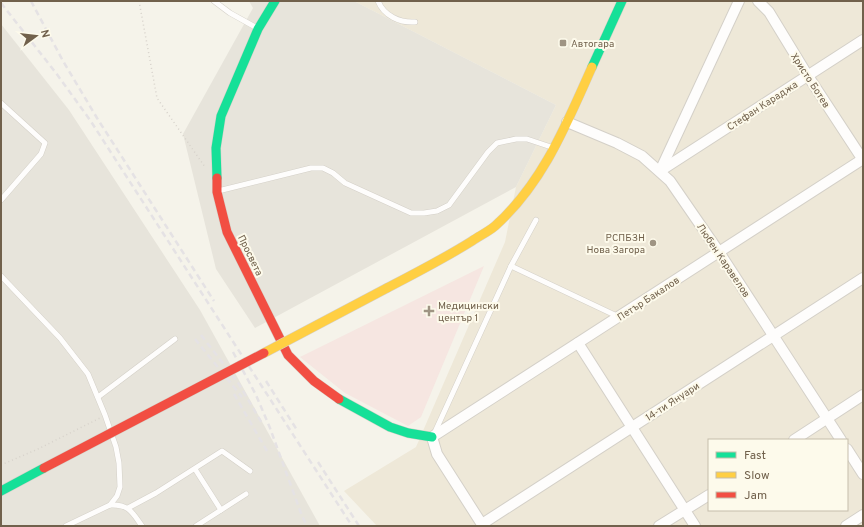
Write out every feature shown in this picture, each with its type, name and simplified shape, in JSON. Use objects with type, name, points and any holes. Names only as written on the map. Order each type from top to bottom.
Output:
[{"type":"main road","name":"Просвета","points":[[275,1],[258,29],[230,90],[221,116],[216,148],[216,176],[217,192],[228,232],[288,355],[300,369],[316,383],[345,404],[385,425],[406,433],[432,437]]},
{"type":"main road","points":[[1,491],[453,253],[494,227],[533,184],[555,148],[622,1]]},
{"type":"street","points":[[660,171],[739,1]]},
{"type":"street","name":"Христо Ботев","points":[[758,1],[769,12],[808,76],[863,159]]},
{"type":"street","name":"Стефан Караджа","points":[[660,171],[863,40]]},
{"type":"street","name":"Любен Каравелов","points":[[567,122],[623,146],[642,156],[670,181],[720,252],[840,439]]},
{"type":"street","name":"Петър Бакалов","points":[[432,437],[863,159]]},
{"type":"street","name":"14-ти Януари","points":[[482,525],[863,278]]},
{"type":"street","points":[[578,343],[695,526]]},
{"type":"street","points":[[796,439],[863,395]]},
{"type":"street","points":[[432,437],[437,454],[482,525]]},
{"type":"street","points":[[848,451],[863,474]]},
{"type":"street","points":[[659,526],[708,495]]},
{"type":"street","points":[[846,526],[863,515]]},
{"type":"lane","points":[[214,1],[230,13],[258,29]]},
{"type":"lane","points":[[378,1],[380,7],[394,19],[405,23],[415,22]]},
{"type":"lane","points":[[1,103],[45,143],[41,154],[1,200]]},
{"type":"lane","points":[[217,192],[311,168],[323,168],[333,173],[345,183],[411,213],[424,213],[438,211],[449,205],[488,152],[497,143],[516,139],[527,139],[555,148]]},
{"type":"lane","points":[[432,437],[511,266],[536,220]]},
{"type":"lane","points":[[511,266],[619,317]]},
{"type":"lane","points":[[1,276],[60,338],[88,374],[116,447],[121,479],[117,496],[110,505]]},
{"type":"lane","points":[[98,397],[175,339]]},
{"type":"lane","points":[[128,508],[156,493],[222,451],[250,471]]},
{"type":"lane","points":[[194,469],[221,510]]},
{"type":"lane","points":[[196,526],[246,494]]},
{"type":"lane","points":[[66,526],[110,505],[118,504],[133,512],[142,526]]},
{"type":"path","points":[[140,1],[158,98],[204,166],[216,176]]},
{"type":"path","points":[[1,465],[105,415]]},
{"type":"shaded area","points":[[249,1],[354,1],[556,105],[516,187],[255,328],[216,269],[183,134],[253,8]]},
{"type":"shaded area","points":[[354,1],[863,1],[863,526],[377,526],[344,491],[416,447],[505,242],[516,187],[556,105]]},
{"type":"shaded area","points":[[1,24],[69,110],[200,310],[320,526],[1,526]]},
{"type":"shaded area","name":"Медицински център 1","points":[[484,266],[421,417],[408,426],[345,393],[300,357]]},
{"type":"railway","points":[[31,1],[63,61],[97,118],[214,301]]},
{"type":"railway","points":[[1,3],[56,73],[90,120],[352,526]]},
{"type":"railway","points":[[201,335],[239,384],[263,425]]},
{"type":"railway","points":[[195,339],[242,397]]},
{"type":"railway","points":[[233,352],[256,395],[307,526]]},
{"type":"railway","points":[[266,381],[297,430]]},
{"type":"railway","points":[[234,394],[267,451]]},
{"type":"railway","points":[[318,462],[359,526]]},
{"type":"traffic: fast","points":[[217,178],[216,148],[221,116],[258,29],[275,1]]},
{"type":"traffic: fast","points":[[592,67],[622,1]]},
{"type":"traffic: fast","points":[[339,399],[390,427],[408,433],[432,437]]},
{"type":"traffic: fast","points":[[1,491],[44,468]]},
{"type":"traffic: slow","points":[[387,288],[441,259],[486,232],[495,226],[512,209],[527,191],[552,152],[592,67]]},
{"type":"traffic: slow","points":[[264,353],[387,288]]},
{"type":"traffic: jam","points":[[217,178],[217,192],[227,232],[288,355],[314,381],[339,399]]},
{"type":"traffic: jam","points":[[44,468],[264,353]]},
{"type":"place","name":"Автогара","points":[[563,43]]},
{"type":"place","name":"РСПБЗН Нова Загора","points":[[653,243]]},
{"type":"place","name":"Медицински център 1","points":[[429,311]]}]
